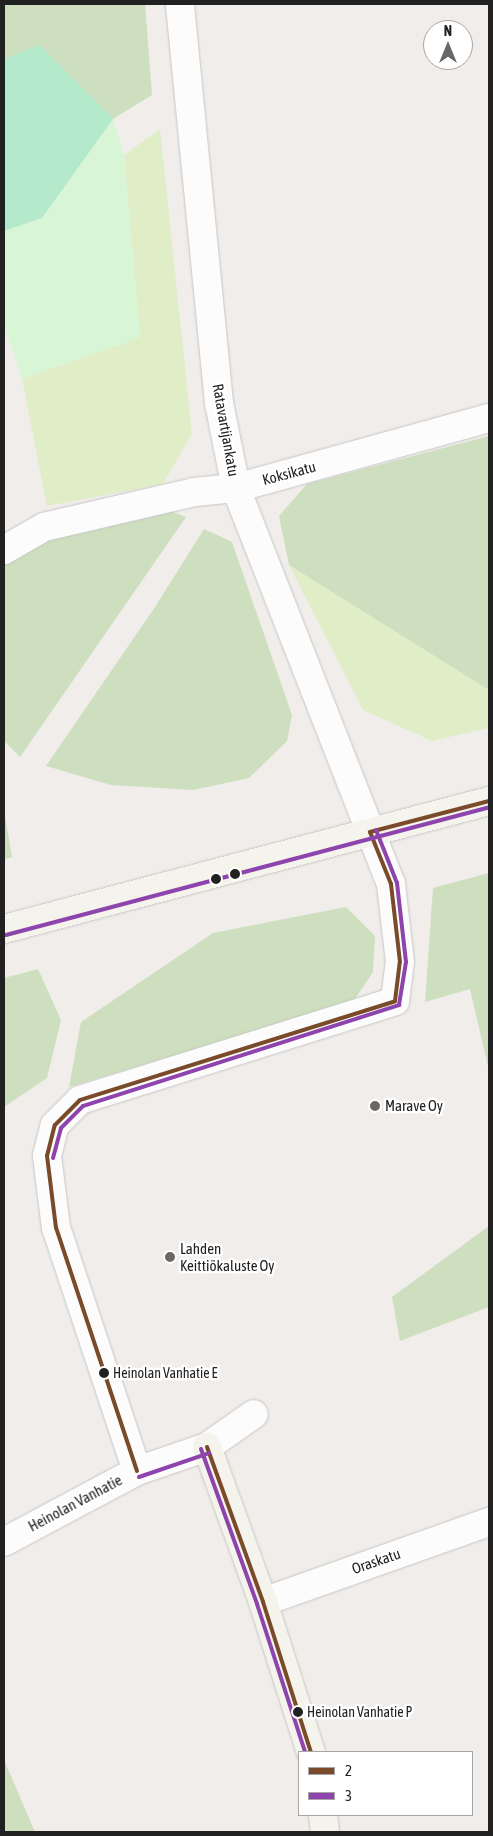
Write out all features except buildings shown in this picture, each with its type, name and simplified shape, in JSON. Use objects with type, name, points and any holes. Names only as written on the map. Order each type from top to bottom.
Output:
[{"type":"main road","points":[[4,929],[489,800]]},
{"type":"main road","points":[[207,1447],[263,1602],[311,1751]]},
{"type":"main road","points":[[323,1816],[325,1832]]},
{"type":"street","name":"Ratavartijankatu","points":[[137,1470],[56,1228],[47,1156],[55,1125],[80,1100],[395,1001],[400,962],[391,884],[301,647],[236,488],[219,404],[180,4]]},
{"type":"street","name":"Koksikatu","points":[[4,550],[44,527],[194,492],[236,488],[489,418]]},
{"type":"street","name":"Heinolan Vanhatie","points":[[4,1542],[137,1470],[207,1447],[254,1414]]},
{"type":"street","name":"Oraskatu","points":[[263,1602],[489,1522]]},
{"type":"green space","points":[[4,4],[145,4],[152,95],[113,119],[40,46],[4,59]]},
{"type":"green space","points":[[39,45],[113,119],[42,218],[4,231],[4,59]]},
{"type":"green space","points":[[113,119],[124,155],[140,337],[22,379],[4,325],[4,231],[42,217]]},
{"type":"green space","points":[[160,129],[192,434],[163,484],[47,506],[22,379],[140,337],[124,155]]},
{"type":"green space","points":[[489,436],[489,690],[289,565],[279,516],[307,484]]},
{"type":"green space","points":[[165,509],[186,517],[20,757],[4,741],[4,564],[53,536]]},
{"type":"green space","points":[[204,529],[232,542],[292,715],[287,741],[249,778],[193,790],[111,785],[46,766],[155,607]]},
{"type":"green space","points":[[289,565],[489,690],[489,728],[432,741],[363,710]]},
{"type":"green space","points":[[4,810],[12,857],[4,860]]},
{"type":"green space","points":[[489,873],[489,1071],[470,989],[425,1002],[433,888]]},
{"type":"green space","points":[[346,907],[375,936],[373,972],[353,1002],[69,1087],[81,1022],[213,933]]},
{"type":"green space","points":[[38,969],[61,1020],[47,1078],[4,1107],[4,978]]},
{"type":"green space","points":[[489,1226],[489,1307],[400,1341],[392,1297]]},
{"type":"green space","points":[[4,1760],[35,1832],[4,1832]]},
{"type":"transit line","name":"2","points":[[370,832],[489,801]]},
{"type":"transit line","name":"3","points":[[6,935],[489,807]]},
{"type":"transit line","name":"3","points":[[53,1158],[61,1128],[83,1106],[399,1005],[406,962],[397,883],[376,830]]},
{"type":"transit line","name":"2","points":[[137,1471],[56,1228],[47,1156],[55,1125],[80,1100],[395,1001],[400,962],[391,884],[370,832]]},
{"type":"transit line","name":"2","points":[[207,1447],[263,1602],[311,1751]]},
{"type":"transit line","name":"3","points":[[201,1449],[257,1604],[305,1751]]},
{"type":"transit line","name":"3","points":[[139,1477],[209,1453]]},
{"type":"place","name":"Marave Oy","points":[[375,1106]]},
{"type":"place","name":"Lahden Keittiökaluste Oy","points":[[170,1257]]},
{"type":"place","name":"Heinolan Vanhatie E","points":[[104,1373]]},
{"type":"place","name":"Heinolan Vanhatie P","points":[[298,1712]]}]
